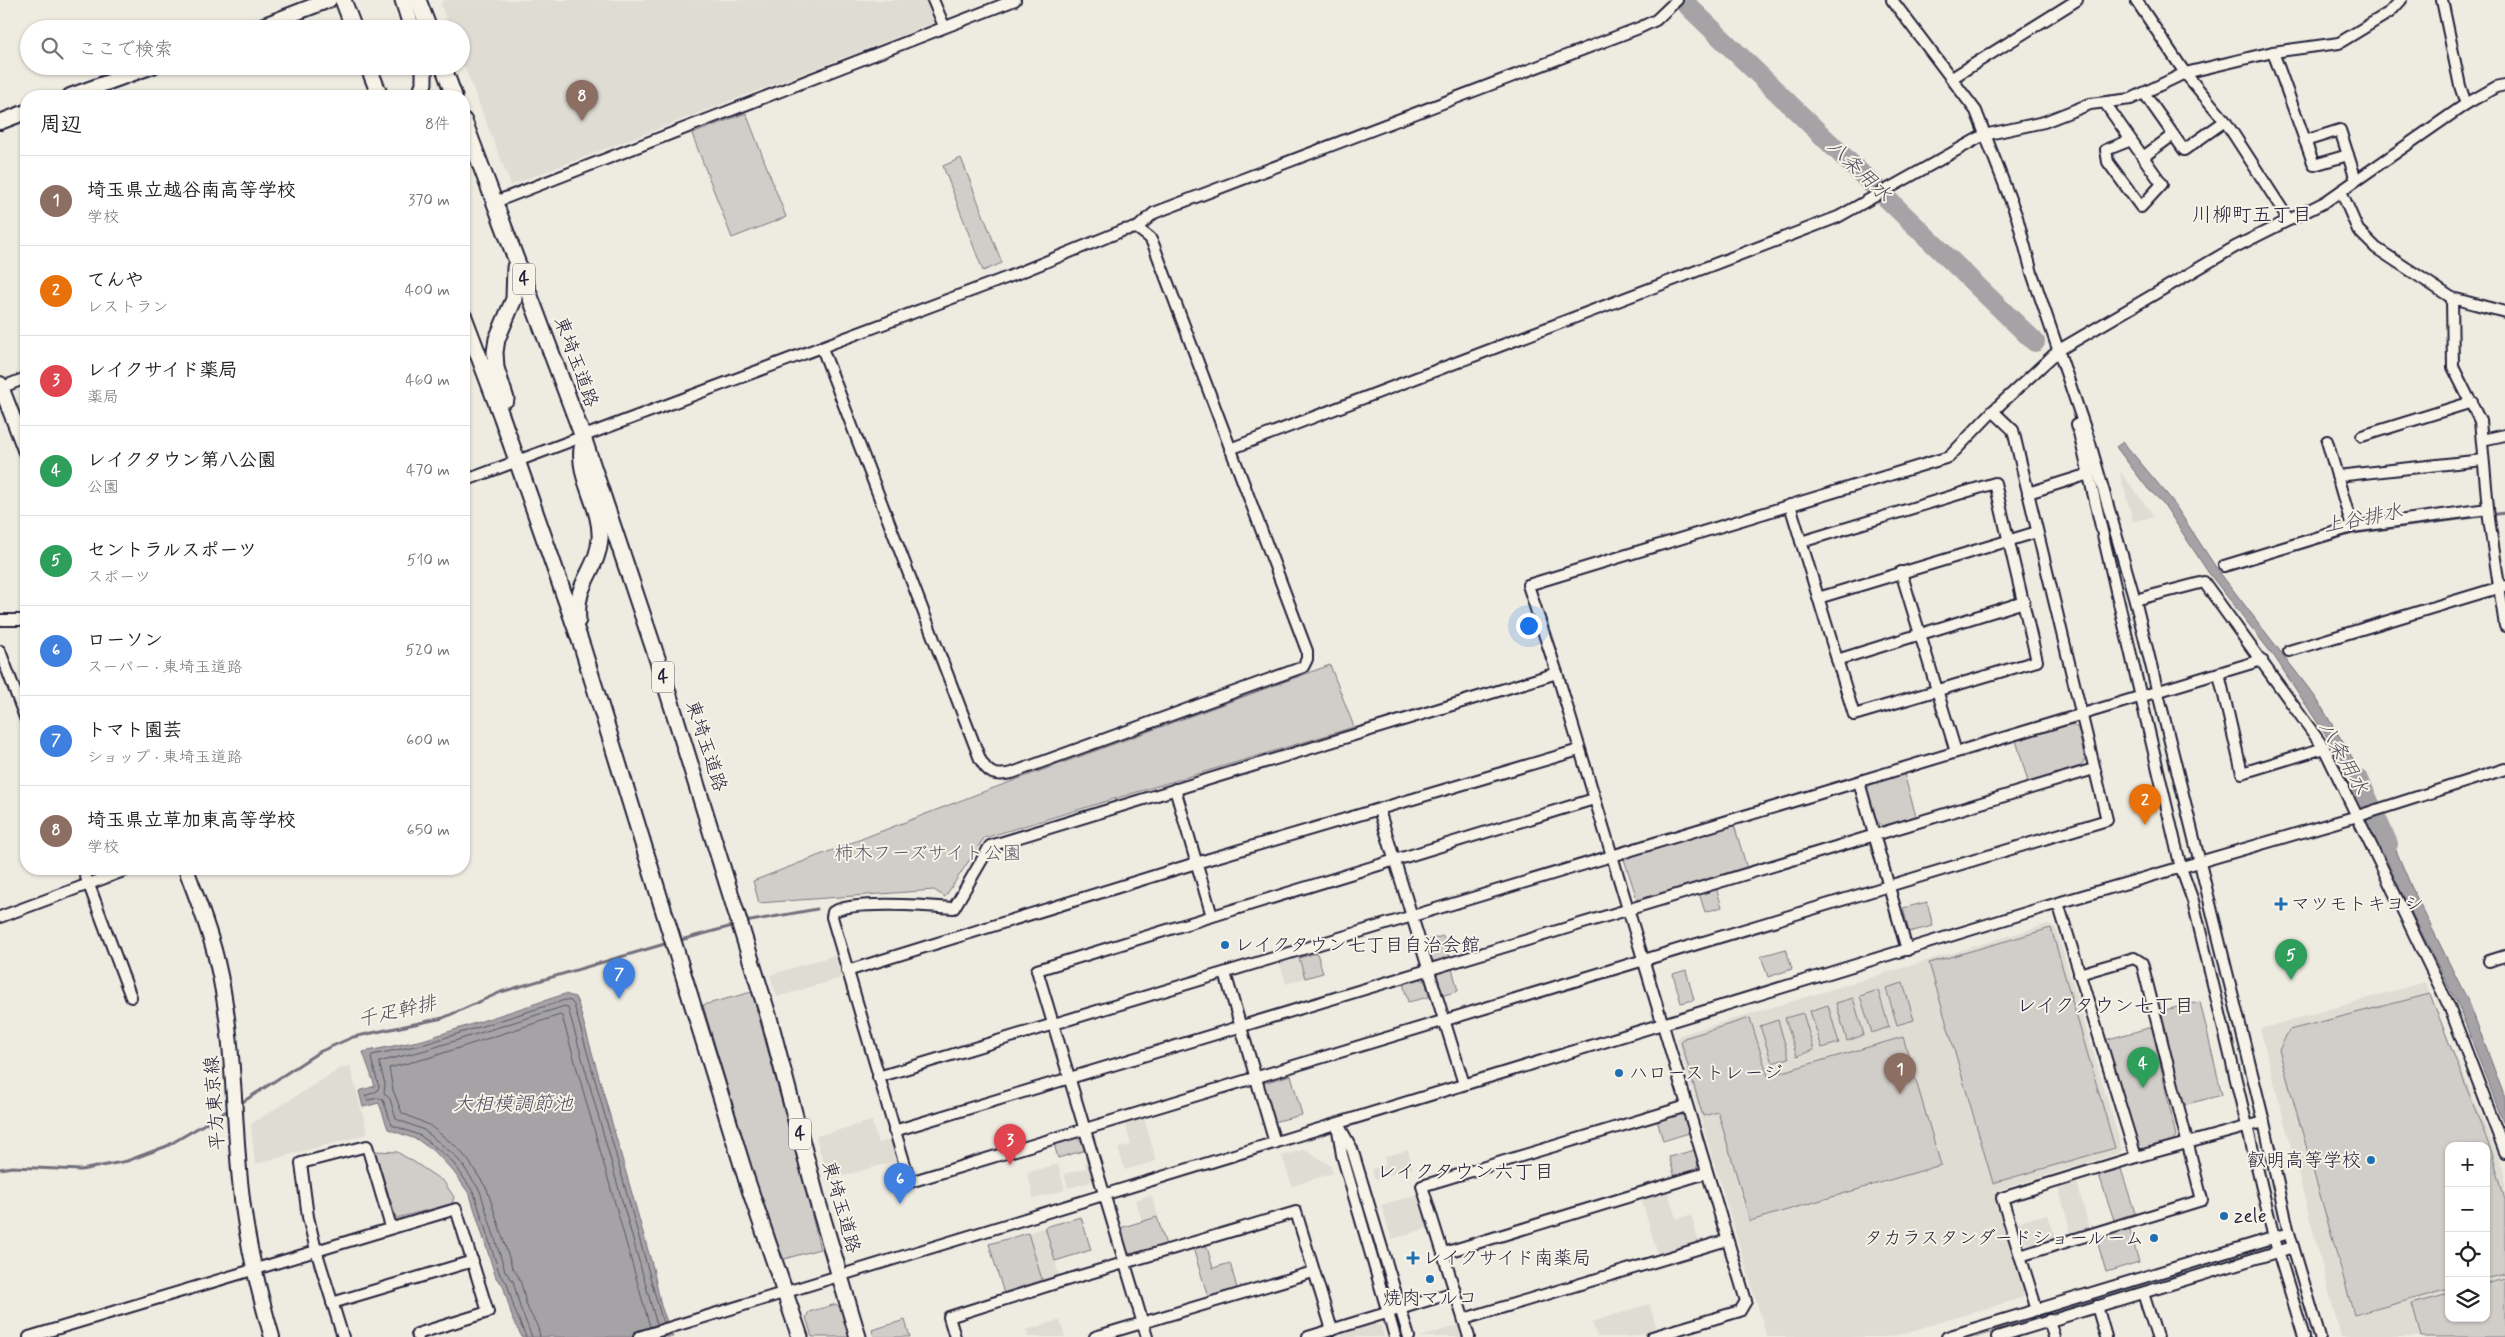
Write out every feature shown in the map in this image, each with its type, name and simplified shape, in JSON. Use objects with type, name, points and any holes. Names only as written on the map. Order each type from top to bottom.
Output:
[{"type":"highway","points":[[343,0],[351,20]]},
{"type":"highway","points":[[403,0],[409,20]]},
{"type":"highway","points":[[418,0],[425,20]]},
{"type":"highway","points":[[372,75],[378,90]]},
{"type":"highway","points":[[422,90],[424,75]]},
{"type":"highway","points":[[446,75],[452,90]]},
{"type":"highway","name":"東埼玉道路","points":[[470,137],[583,437],[660,667],[769,1018],[816,1196],[858,1337]]},
{"type":"highway","name":"4","points":[[511,247],[515,268],[514,299],[497,339],[495,352],[500,383],[515,424],[517,461]]},
{"type":"highway","name":"4","points":[[470,333],[582,646],[747,1181],[800,1337]]},
{"type":"highway","name":"4","points":[[582,646],[577,617],[579,590],[598,552],[600,537],[598,518],[582,470],[583,437]]},
{"type":"main road","points":[[277,20],[329,0]]},
{"type":"main road","points":[[87,90],[128,75]]},
{"type":"main road","points":[[0,122],[20,114]]},
{"type":"main road","points":[[0,386],[20,437]]},
{"type":"main road","name":"平方東京線","points":[[188,875],[218,962],[228,1019],[233,1109],[244,1216],[254,1268],[272,1337]]},
{"type":"street","points":[[934,0],[944,26]]},
{"type":"street","points":[[495,202],[1015,0]]},
{"type":"street","points":[[1892,0],[1976,111],[2017,217],[2032,273],[2089,440],[2135,600],[2198,863],[2264,1122],[2289,1233],[2320,1337]]},
{"type":"street","points":[[1952,78],[2077,0]]},
{"type":"street","points":[[2136,0],[2185,73],[2225,121],[2289,220]]},
{"type":"street","points":[[1230,448],[1838,217],[1984,135],[2044,122],[2090,104],[2131,99],[2185,73],[2273,52],[2339,43],[2390,12],[2401,0]]},
{"type":"street","points":[[2442,0],[2460,86],[2466,104]]},
{"type":"street","points":[[470,479],[822,348],[1065,255],[1124,230],[1137,228],[1154,213],[1639,28],[1656,20],[1675,2]]},
{"type":"street","points":[[2273,52],[2314,165],[2348,155]]},
{"type":"street","points":[[1652,1337],[1740,1311],[1746,1300],[1726,1240],[1644,960],[1610,857],[1557,673],[1528,585],[1949,457],[1993,411],[2059,350],[2235,247],[2341,191],[2466,104],[2496,87],[2505,85]]},
{"type":"street","points":[[2144,93],[2184,150],[2225,121]]},
{"type":"street","points":[[2105,102],[2162,184],[2141,207],[2108,162],[2106,150],[2131,140]]},
{"type":"street","points":[[2305,141],[2340,130],[2356,180]]},
{"type":"street","points":[[2143,157],[2173,135]]},
{"type":"street","points":[[2341,191],[2358,230],[2376,248],[2452,298],[2505,312]]},
{"type":"street","points":[[822,348],[980,759],[988,772],[993,775],[1012,773],[1303,667],[1307,659],[1307,651],[1154,246],[1150,238],[1137,228]]},
{"type":"street","points":[[2452,298],[2453,367],[2480,421],[2489,513],[2502,587],[2505,626]]},
{"type":"street","points":[[2059,350],[2142,695],[2181,868],[2193,901],[2274,1238],[2304,1337]]},
{"type":"street","points":[[0,386],[20,380]]},
{"type":"street","points":[[2362,436],[2472,402]]},
{"type":"street","points":[[1557,673],[990,846],[954,908],[918,905],[840,908],[833,912],[832,918],[847,971],[910,1182],[2107,820],[2013,430],[1993,411]]},
{"type":"street","points":[[2482,440],[2505,435]]},
{"type":"street","points":[[2327,441],[2352,527]]},
{"type":"street","points":[[2337,476],[2483,460]]},
{"type":"street","points":[[2028,493],[2089,474]]},
{"type":"street","points":[[1790,505],[1801,542],[1818,598],[1854,715],[2037,661],[2010,539],[1995,483],[1801,542]]},
{"type":"street","points":[[2224,566],[2352,527],[2489,513]]},
{"type":"street","points":[[1818,598],[2037,532]]},
{"type":"street","points":[[1901,572],[1956,752]]},
{"type":"street","points":[[2135,600],[2204,582],[2324,748],[2449,1006],[2505,1152]]},
{"type":"street","points":[[2289,651],[2502,587]]},
{"type":"street","points":[[1837,660],[2024,602]]},
{"type":"street","points":[[0,620],[20,620]]},
{"type":"street","points":[[0,651],[20,704]]},
{"type":"street","points":[[878,1077],[1053,1026],[2262,660]]},
{"type":"street","points":[[2219,674],[2242,773],[2324,748]]},
{"type":"street","points":[[847,971],[1196,864],[1579,750]]},
{"type":"street","points":[[894,1130],[1069,1079],[1427,969],[2094,769]]},
{"type":"street","points":[[640,1337],[840,1274],[932,1248],[2058,903],[2369,813],[2505,769]]},
{"type":"street","points":[[1859,782],[1907,950]]},
{"type":"street","points":[[1175,788],[1212,916]]},
{"type":"street","points":[[1147,1337],[1037,970],[1594,799]]},
{"type":"street","points":[[1379,810],[1464,1084]]},
{"type":"street","points":[[85,875],[131,997]]},
{"type":"street","points":[[0,917],[113,875]]},
{"type":"street","points":[[2058,903],[2136,1157]]},
{"type":"street","points":[[2489,961],[2505,956]]},
{"type":"street","points":[[2020,1256],[2202,1200],[2185,1142],[2142,964],[2134,958],[2079,974]]},
{"type":"street","points":[[1225,973],[1254,1077],[1275,1143]]},
{"type":"street","points":[[1469,1337],[1422,1186],[1687,1106]]},
{"type":"street","points":[[2037,1310],[2002,1198],[2185,1142],[2264,1122]]},
{"type":"street","points":[[1338,1124],[1352,1149],[1409,1337]]},
{"type":"street","points":[[1338,1124],[1342,1155],[1395,1337]]},
{"type":"street","points":[[342,1337],[308,1217],[301,1164],[367,1146],[391,1227]]},
{"type":"street","points":[[1444,1253],[1706,1173]]},
{"type":"street","points":[[29,1337],[456,1209],[488,1312],[415,1336]]},
{"type":"street","points":[[955,1337],[949,1317],[1296,1212],[1332,1330]]},
{"type":"street","points":[[1947,1337],[2289,1233]]},
{"type":"street","points":[[1464,1318],[1726,1240]]},
{"type":"street","points":[[1997,1337],[2294,1247]]},
{"type":"street","points":[[332,1304],[473,1261]]},
{"type":"street","points":[[1095,1337],[1313,1272]]},
{"type":"street","points":[[1308,1337],[1456,1292]]},
{"type":"street","points":[[2143,1293],[2157,1337]]},
{"type":"street","points":[[2096,1306],[2106,1337]]},
{"type":"street","points":[[2049,1320],[2054,1337]]},
{"type":"shaded area","points":[[443,0],[925,0],[934,23],[511,185],[468,75],[470,75],[470,20],[447,20],[441,5]]},
{"type":"shaded area","points":[[2119,470],[2151,512],[2153,517],[2133,521]]},
{"type":"shaded area","points":[[2048,924],[2056,928],[2122,1149],[2117,1154],[1995,1191],[2025,1293],[2021,1298],[1891,1337],[1767,1337],[1677,1040],[1680,1035]]},
{"type":"shaded area","points":[[835,955],[841,978],[777,997],[770,975]]},
{"type":"shaded area","points":[[1299,958],[1305,978],[1286,984],[1280,964]]},
{"type":"shaded area","name":"叡明高等学校","points":[[2425,982],[2505,1173],[2505,1337],[2341,1337],[2260,1029]]},
{"type":"shaded area","points":[[350,1066],[368,1134],[255,1164],[251,1124],[341,1068]]},
{"type":"shaded area","points":[[1144,1117],[1156,1161],[1125,1170],[1118,1148],[1131,1145],[1125,1123]]},
{"type":"shaded area","points":[[872,1121],[878,1143],[891,1140],[896,1161],[828,1180],[816,1136]]},
{"type":"shaded area","points":[[1305,1149],[1330,1165],[1333,1173],[1292,1186],[1282,1156]]},
{"type":"shaded area","points":[[1408,1150],[1413,1168],[1375,1179],[1372,1169],[1386,1165],[1384,1157]]},
{"type":"shaded area","points":[[1089,1161],[1093,1178],[1090,1182],[1068,1188],[1064,1174],[1087,1168],[1085,1162]]},
{"type":"shaded area","points":[[1058,1164],[1065,1190],[1034,1199],[1027,1173]]},
{"type":"shaded area","points":[[2077,1182],[2089,1228],[2071,1233],[2058,1187]]},
{"type":"shaded area","points":[[1668,1191],[1676,1219],[1691,1215],[1699,1243],[1658,1255],[1641,1198]]},
{"type":"shaded area","points":[[1419,1194],[1431,1227],[1392,1239],[1381,1205]]},
{"type":"shaded area","points":[[1151,1195],[1158,1216],[1142,1221],[1135,1200]]},
{"type":"shaded area","points":[[2048,1214],[2055,1240],[2033,1246],[2023,1241],[2018,1222]]},
{"type":"shaded area","points":[[1045,1227],[1060,1278],[1043,1283],[1028,1233]]},
{"type":"shaded area","points":[[1649,1304],[1657,1329],[1630,1337],[1597,1337],[1592,1322]]},
{"type":"shaded area","points":[[1060,1320],[1065,1337],[1028,1337],[1026,1330]]},
{"type":"shaded area","points":[[1375,1323],[1381,1326],[1384,1337],[1342,1337],[1341,1333]]},
{"type":"shaded area","points":[[1459,1325],[1462,1337],[1420,1337]]},
{"type":"green space","points":[[746,113],[786,217],[732,238],[692,134]]},
{"type":"green space","points":[[961,158],[1002,263],[983,271],[943,166]]},
{"type":"green space","name":"柿木フーズサイト公園","points":[[1330,665],[1354,727],[984,838],[945,897],[934,890],[759,903],[753,881],[980,793]]},
{"type":"green space","points":[[2071,724],[2078,728],[2085,759],[2081,766],[2028,782],[2016,740]]},
{"type":"green space","points":[[1904,774],[1916,816],[1883,826],[1876,821],[1866,791],[1870,785]]},
{"type":"green space","points":[[1734,825],[1747,868],[1638,902],[1624,859]]},
{"type":"green space","points":[[1716,888],[1722,907],[1705,912],[1699,893]]},
{"type":"green space","points":[[1927,902],[1933,926],[1909,932],[1903,908]]},
{"type":"green space","points":[[2051,928],[2115,1148],[1993,1183],[1929,963]]},
{"type":"green space","points":[[1443,936],[1450,958],[1435,962],[1431,959],[1425,941]]},
{"type":"green space","points":[[1786,949],[1792,969],[1768,977],[1761,956]]},
{"type":"green space","points":[[1317,953],[1323,973],[1305,978],[1299,958]]},
{"type":"green space","points":[[1452,968],[1458,991],[1441,996],[1435,978],[1440,971]]},
{"type":"green space","points":[[1686,970],[1694,1000],[1681,1003],[1673,974]]},
{"type":"green space","points":[[1421,979],[1426,983],[1429,997],[1408,1002],[1403,983]]},
{"type":"green space","points":[[1903,983],[1914,1020],[1897,1025],[1886,988]]},
{"type":"green space","points":[[1878,990],[1889,1027],[1872,1033],[1860,996]]},
{"type":"green space","points":[[752,992],[820,1249],[784,1259],[770,1229],[703,1005]]},
{"type":"green space","name":"叡明高等学校","points":[[2430,994],[2488,1142],[2445,1142],[2445,1290],[2354,1315],[2279,1050],[2289,1030]]},
{"type":"green space","points":[[1853,998],[1864,1035],[1847,1041],[1836,1003]]},
{"type":"green space","points":[[2200,1002],[2222,1095],[2183,1105],[2160,1011]]},
{"type":"green space","points":[[1828,1005],[1839,1043],[1822,1048],[1810,1011]]},
{"type":"green space","points":[[1803,1013],[1814,1050],[1797,1056],[1785,1018]]},
{"type":"green space","points":[[1750,1018],[1768,1076],[1903,1037],[1941,1165],[1750,1221],[1718,1112],[1703,1116],[1681,1042],[1684,1038]]},
{"type":"green space","points":[[1778,1020],[1789,1058],[1772,1063],[1760,1026]]},
{"type":"green space","points":[[2152,1027],[2176,1136],[2172,1141],[2143,1150],[2139,1147],[2105,1040]]},
{"type":"green space","points":[[1291,1075],[1302,1115],[1273,1122],[1263,1083]]},
{"type":"green space","points":[[1678,1114],[1685,1116],[1689,1133],[1663,1141],[1657,1120]]},
{"type":"green space","points":[[1076,1138],[1084,1142],[1086,1150],[1058,1158],[1054,1144]]},
{"type":"green space","name":"叡明高等学校","points":[[2490,1148],[2505,1200],[2505,1274],[2490,1278]]},
{"type":"green space","points":[[1695,1150],[1698,1163],[1696,1172],[1675,1177],[1669,1157]]},
{"type":"green space","points":[[375,1151],[397,1152],[444,1182],[454,1197],[452,1204],[396,1218]]},
{"type":"green space","points":[[2121,1169],[2135,1213],[2114,1220],[2099,1175]]},
{"type":"green space","points":[[1081,1217],[1091,1250],[1055,1261],[1045,1227]]},
{"type":"green space","points":[[1157,1217],[1166,1245],[1133,1255],[1127,1251],[1120,1228]]},
{"type":"green space","points":[[2129,1227],[2139,1262],[2106,1272],[2096,1237]]},
{"type":"green space","points":[[1028,1233],[1043,1283],[1004,1294],[989,1244]]},
{"type":"green space","points":[[1206,1244],[1213,1268],[1230,1263],[1237,1288],[1208,1297],[1193,1248]]},
{"type":"green space","points":[[2201,1270],[1977,1337],[1968,1337],[2153,1279]]},
{"type":"green space","points":[[2505,1279],[2505,1337],[2421,1337],[2412,1304],[2445,1295],[2445,1322],[2490,1322],[2490,1283]]},
{"type":"green space","points":[[836,1304],[843,1311],[851,1337],[812,1337],[806,1317],[809,1312]]},
{"type":"green space","points":[[905,1320],[910,1337],[874,1337],[872,1330]]},
{"type":"water","points":[[2123,442],[2171,499],[2217,569],[2316,698],[2355,762],[2375,802],[2364,805],[2346,766],[2276,659],[2208,572],[2163,503],[2148,489],[2116,447]]},
{"type":"water","points":[[2382,817],[2411,886],[2470,1005],[2505,1098],[2505,1127],[2459,1007],[2397,884],[2371,823]]},
{"type":"water","name":"大相模調節池","points":[[565,994],[575,997],[578,1003],[653,1268],[661,1306],[673,1337],[522,1337],[513,1320],[503,1285],[496,1278],[470,1195],[453,1171],[436,1153],[418,1140],[388,1129],[379,1103],[363,1107],[359,1091],[375,1086],[363,1052],[423,1040]]},
{"type":"waterway","name":"八条用水","points":[[1682,0],[2035,342]]},
{"type":"waterway","name":"上谷排水","points":[[2230,570],[2353,533],[2505,513]]},
{"type":"waterway","name":"八条用水","points":[[2359,780],[2388,844]]},
{"type":"waterway","name":"千疋幹排","points":[[745,922],[817,909]]},
{"type":"waterway","name":"千疋幹排","points":[[677,941],[736,925]]},
{"type":"waterway","name":"千疋幹排","points":[[238,1105],[319,1052],[353,1037],[443,1018],[501,992],[668,943]]},
{"type":"waterway","name":"千疋幹排","points":[[0,1169],[12,1167],[81,1170],[127,1161],[167,1146],[230,1109]]},
{"type":"place","name":"埼玉県立草加東高等学校","points":[[582,121]]},
{"type":"place","name":"てんや","points":[[2145,825]]},
{"type":"place","name":"マツモトキヨシ","points":[[2281,904]]},
{"type":"place","name":"レイクタウン七丁目自治会館","points":[[1225,945]]},
{"type":"place","name":"セントラルスポーツ","points":[[2291,980]]},
{"type":"place","name":"トマト園芸","points":[[619,999]]},
{"type":"place","name":"ハローストレージ","points":[[1619,1073]]},
{"type":"place","name":"レイクタウン第八公園","points":[[2143,1088]]},
{"type":"place","name":"埼玉県立越谷南高等学校","points":[[1900,1094]]},
{"type":"place","name":"叡明高等学校","points":[[2371,1160]]},
{"type":"place","name":"レイクサイド薬局","points":[[1010,1165]]},
{"type":"place","name":"ローソン","points":[[900,1204]]},
{"type":"place","name":"zele","points":[[2224,1216]]},
{"type":"place","name":"タカラスタンダードショールーム","points":[[2154,1238]]},
{"type":"place","name":"レイクサイド南薬局","points":[[1413,1258]]},
{"type":"place","name":"焼肉マルコ","points":[[1430,1279]]},
{"type":"district","name":"川柳町五丁目","points":[[2252,215]]},
{"type":"district","name":"レイクタウン七丁目","points":[[2105,1006]]},
{"type":"district","name":"レイクタウン六丁目","points":[[1465,1172]]}]
